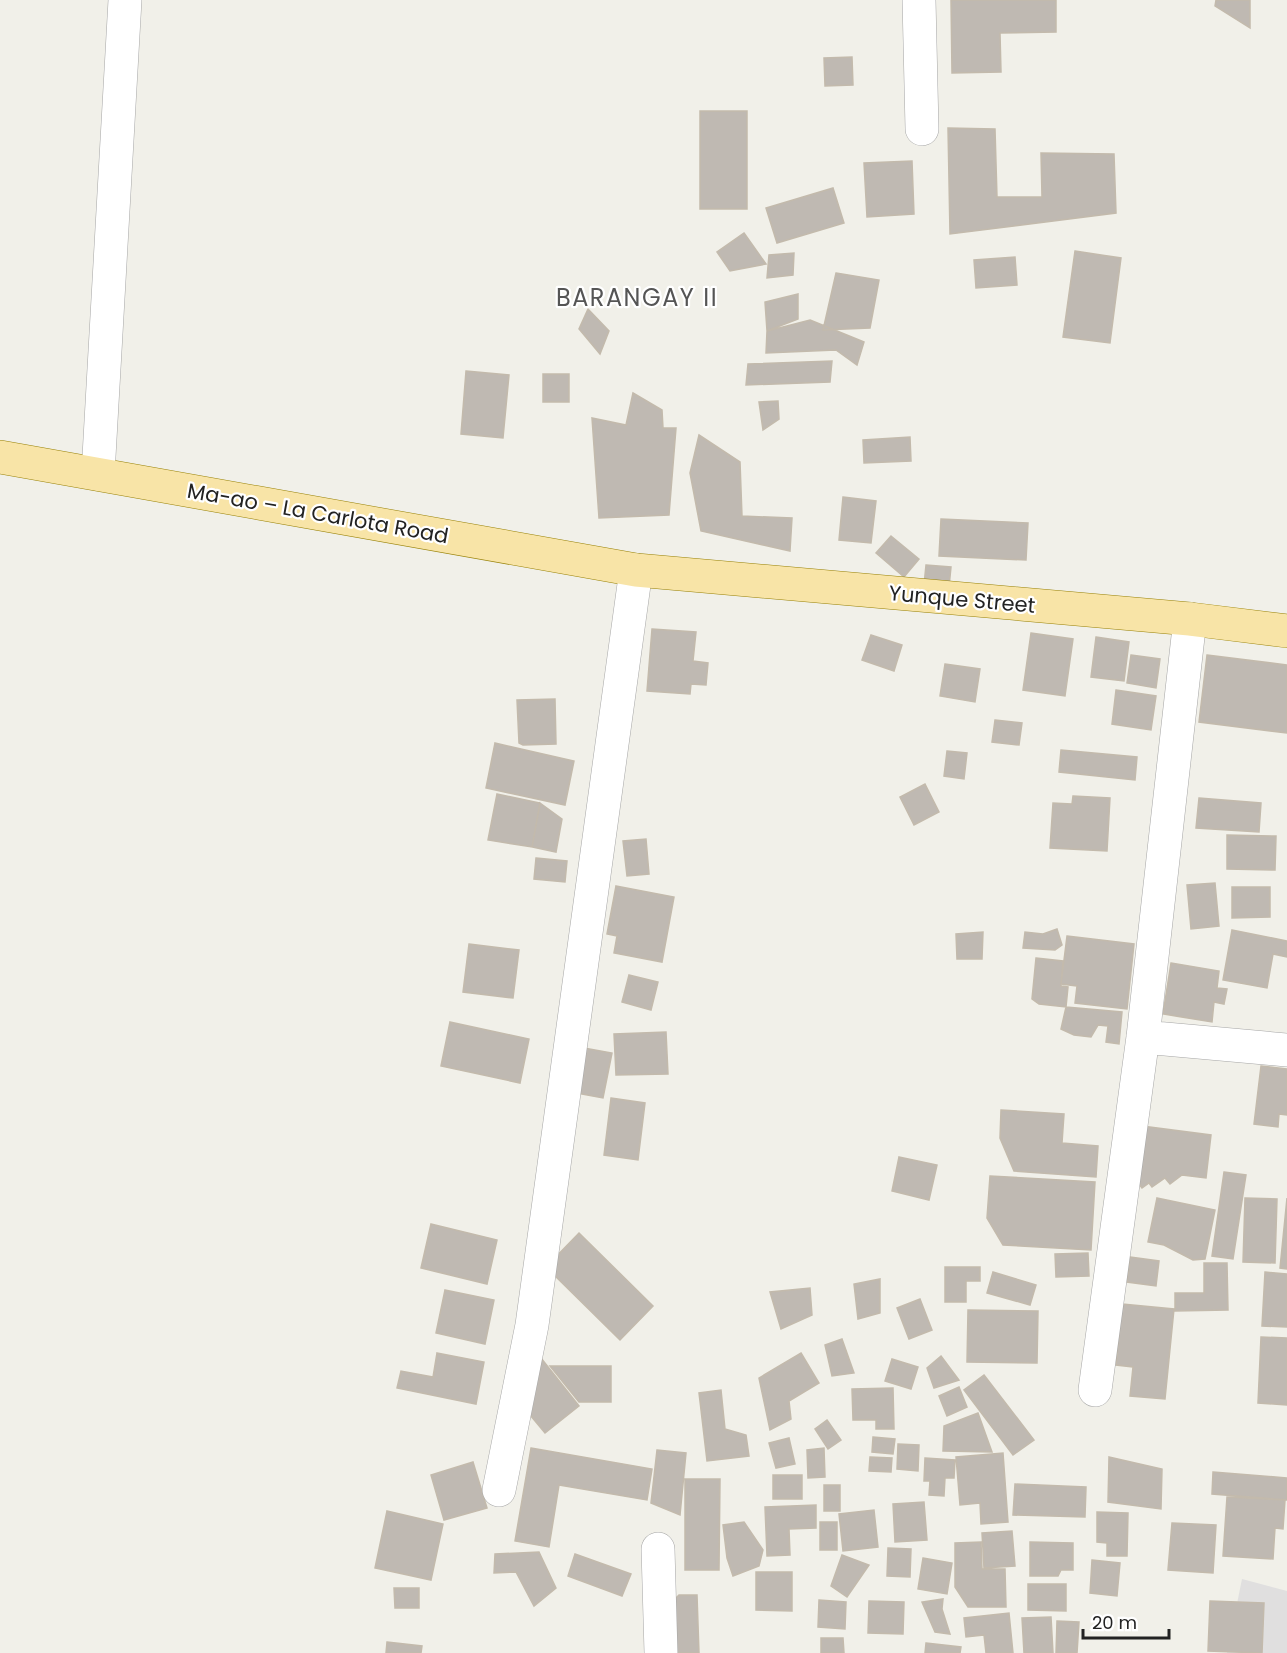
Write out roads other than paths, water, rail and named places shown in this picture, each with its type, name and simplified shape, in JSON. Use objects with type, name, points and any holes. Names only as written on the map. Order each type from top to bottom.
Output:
[{"type":"main road","name":"Ma-ao – La Carlota Road","points":[[0,457],[636,570]]},
{"type":"main road","name":"Yunque Street","points":[[636,570],[1190,619],[1287,631]]},
{"type":"street","points":[[98,474],[125,0]]},
{"type":"street","points":[[919,0],[922,129]]},
{"type":"street","points":[[499,1490],[532,1325],[636,570]]},
{"type":"street","points":[[1095,1390],[1143,1037],[1190,619]]},
{"type":"street","points":[[1143,1037],[1287,1050]]},
{"type":"street","points":[[658,1549],[661,1653]]},
{"type":"district","name":"BARANGAY II","points":[[637,297]]}]
